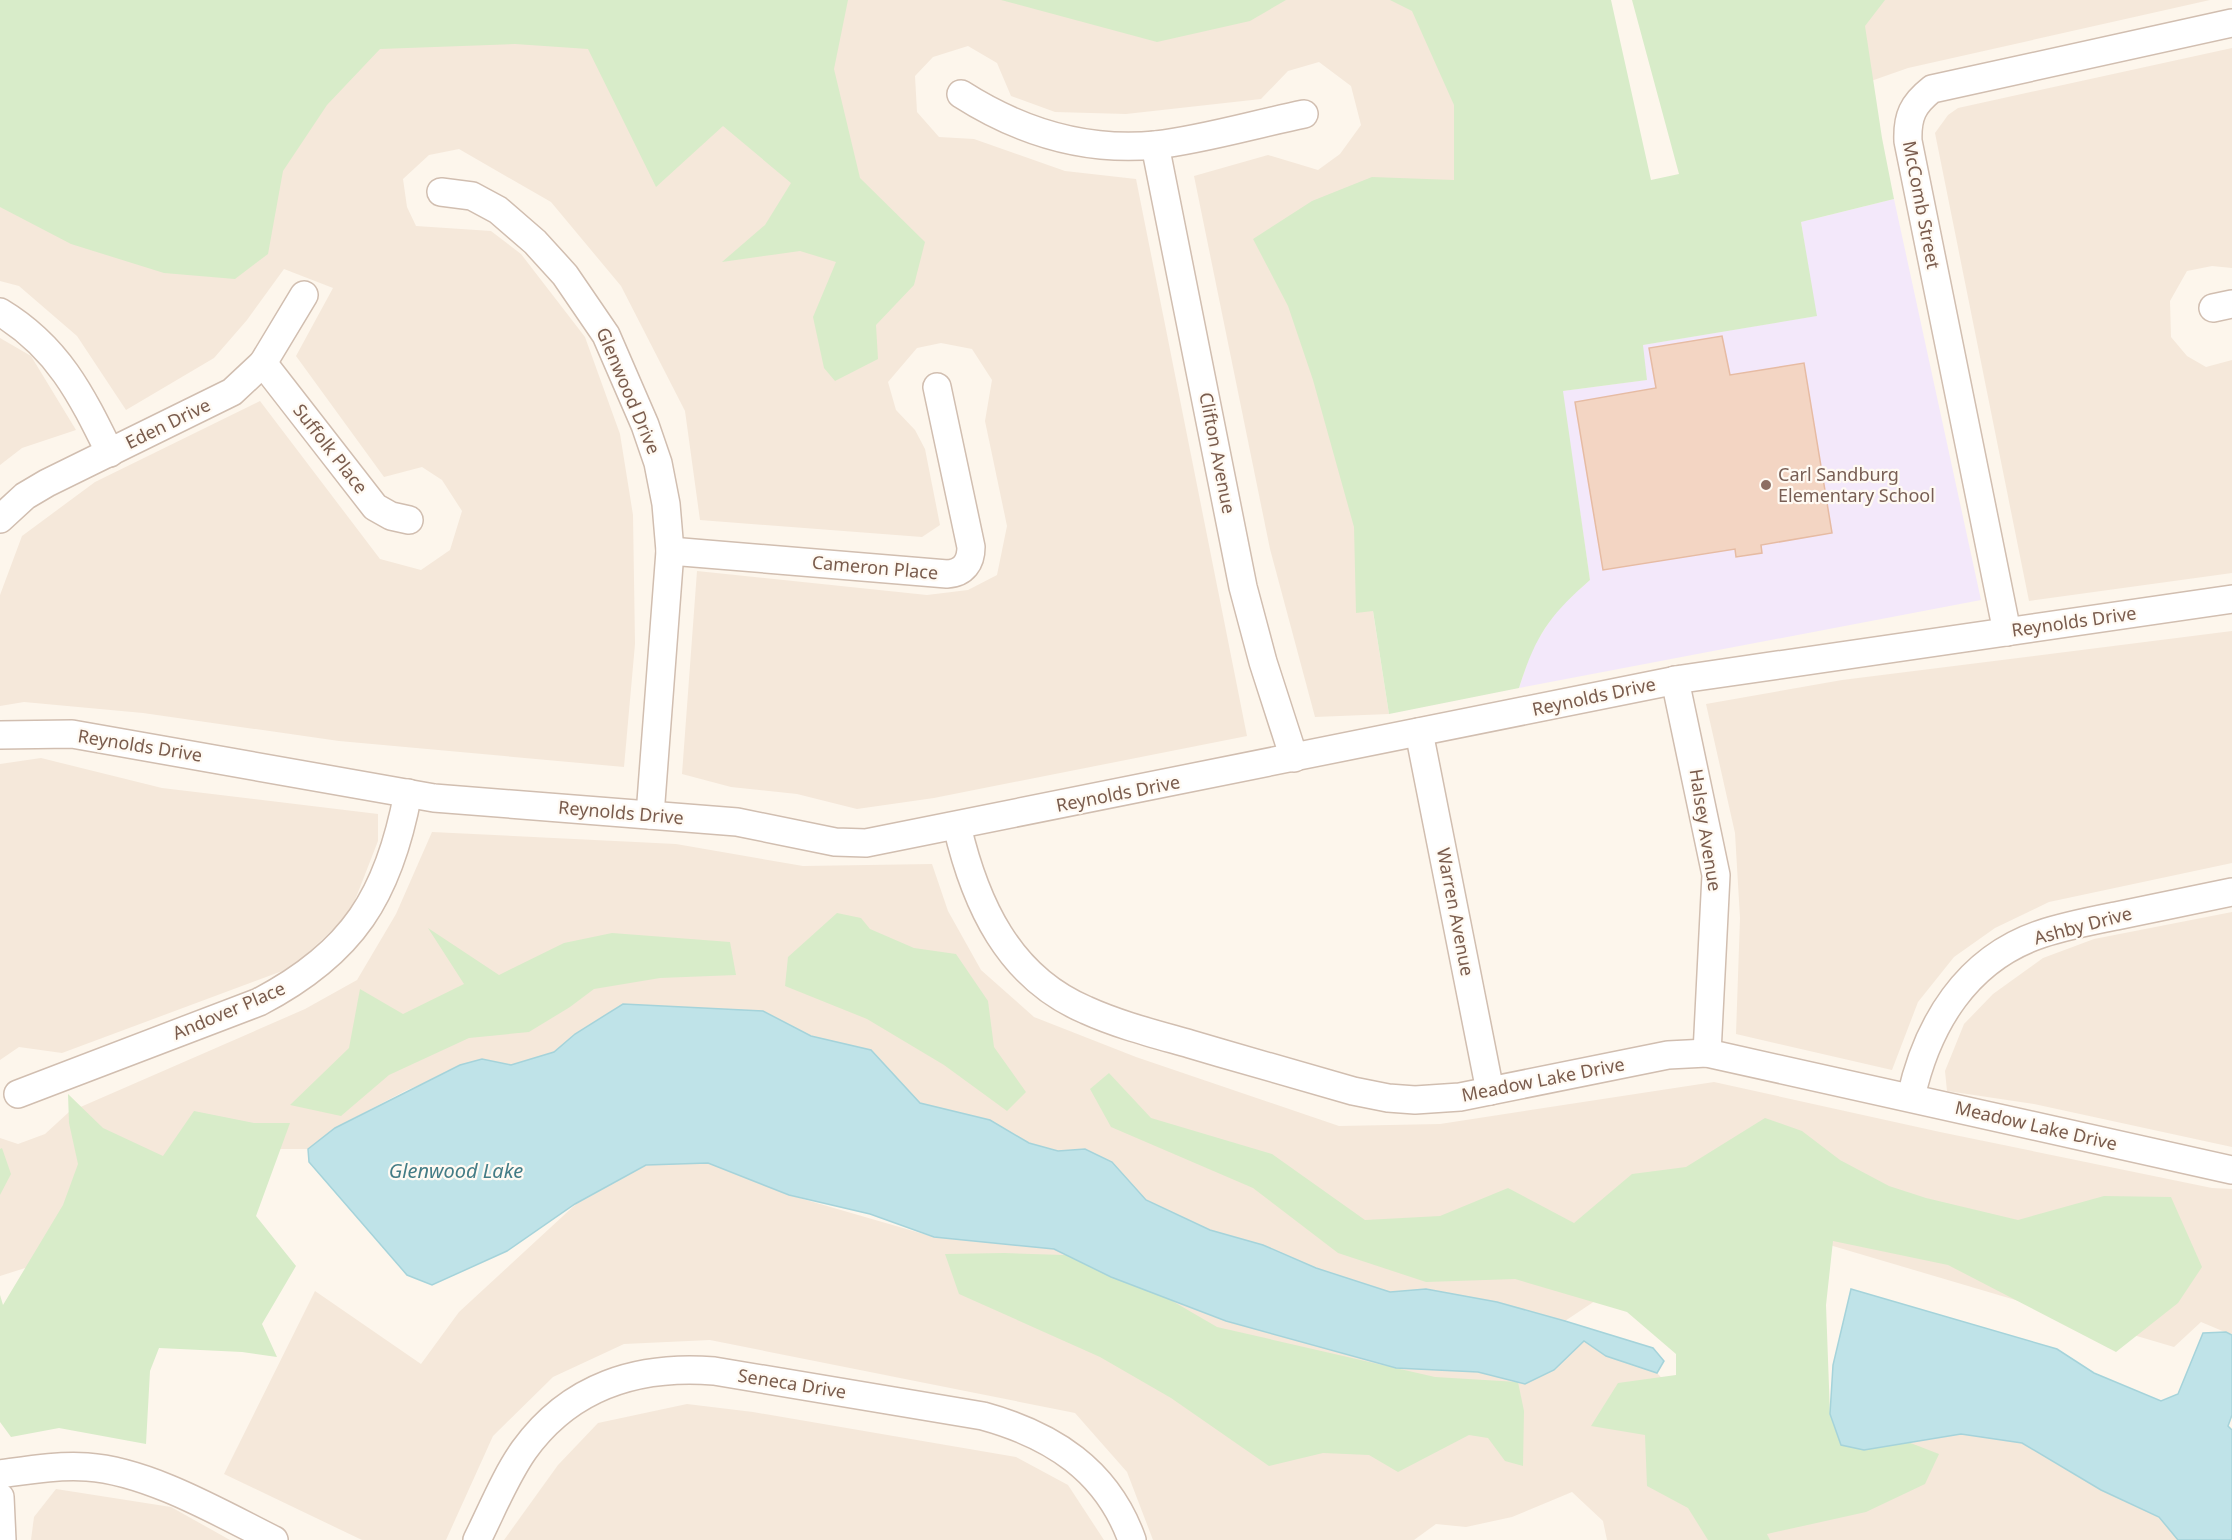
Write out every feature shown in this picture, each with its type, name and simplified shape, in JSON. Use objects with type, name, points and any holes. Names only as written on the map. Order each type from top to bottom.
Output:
[{"type":"street","name":"McComb Street","points":[[2007,632],[1910,152],[1907,123],[1915,103],[1932,89],[2232,23]]},
{"type":"street","points":[[961,94],[988,112],[1039,134],[1102,145],[1155,145],[1304,114]]},
{"type":"street","name":"Clifton Avenue","points":[[1155,145],[1243,587],[1263,662],[1294,758]]},
{"type":"street","name":"Glenwood Drive","points":[[441,192],[472,196],[498,210],[535,242],[565,275],[597,320],[645,425],[658,464],[666,504],[670,551],[650,815]]},
{"type":"street","name":"Eden Drive","points":[[0,519],[25,496],[232,392],[263,363],[304,295]]},
{"type":"street","points":[[0,312],[35,337],[70,375],[110,453]]},
{"type":"street","name":"Suffolk Place","points":[[263,363],[375,507],[391,516],[409,520]]},
{"type":"street","name":"Cameron Place","points":[[670,551],[948,574],[959,572],[966,566],[971,547],[937,387]]},
{"type":"street","name":"Reynolds Drive","points":[[0,735],[72,734],[434,798],[737,822],[835,842],[866,843],[1675,680],[2232,599]]},
{"type":"street","name":"Halsey Avenue","points":[[1675,680],[1716,874],[1707,1053]]},
{"type":"street","name":"Warren Avenue","points":[[1419,732],[1491,1091]]},
{"type":"street","name":"Andover Place","points":[[18,1094],[259,1002],[290,986],[318,966],[343,942],[364,915],[381,887],[393,856],[408,793]]},
{"type":"street","name":"Meadow Lake Drive","points":[[957,826],[974,890],[1002,939],[1031,973],[1055,993],[1083,1009],[1122,1024],[1353,1091],[1388,1098],[1424,1100],[1491,1091],[1668,1055],[1707,1053],[2232,1170]]},
{"type":"street","name":"Ashby Drive","points":[[1911,1097],[1927,1041],[1943,1011],[1983,967],[2008,949],[2038,935],[2068,926],[2232,892]]},
{"type":"street","name":"Seneca Drive","points":[[477,1540],[524,1451],[544,1427],[568,1406],[594,1390],[623,1378],[652,1371],[684,1369],[714,1371],[983,1416],[1018,1426],[1047,1439],[1073,1456],[1095,1477],[1113,1501],[1132,1540]]},
{"type":"street","points":[[0,1474],[56,1467],[88,1467],[128,1476],[185,1495],[274,1540]]},
{"type":"street","points":[[0,1497],[2,1540]]},
{"type":"shaded area","points":[[301,0],[1468,0],[1508,206],[1315,241],[1389,714],[1315,717],[1270,549],[1194,176],[1268,155],[1318,170],[1340,154],[1361,125],[1351,86],[1319,62],[1288,71],[1261,99],[1126,114],[1055,112],[1011,96],[997,63],[968,46],[933,57],[915,76],[917,112],[939,137],[974,139],[1065,171],[1136,179],[1247,736],[934,798],[857,809],[797,794],[731,787],[682,774],[697,571],[927,595],[968,590],[997,575],[1007,526],[985,421],[992,380],[972,349],[941,343],[917,348],[888,382],[896,410],[915,430],[925,449],[940,525],[922,537],[700,520],[685,411],[621,286],[551,202],[459,149],[429,155],[403,179],[407,207],[416,226],[491,231],[521,254],[585,337],[620,434],[633,515],[635,644],[624,767],[339,741],[143,713],[24,702],[0,706],[0,595],[22,536],[95,482],[260,401],[380,559],[421,570],[450,550],[462,511],[442,480],[422,467],[384,477],[296,356],[333,288],[284,269],[247,320],[214,358],[126,410],[77,336],[19,286],[0,281],[0,152]]},
{"type":"shaded area","points":[[1835,0],[2210,0],[1908,68],[1854,87]]},
{"type":"shaded area","points":[[2232,48],[2232,268],[2212,266],[2187,271],[2170,301],[2171,337],[2187,356],[2206,367],[2232,360],[2232,573],[2029,601],[1935,133],[1948,115],[1958,108]]},
{"type":"shaded area","name":"Carl Sandburg Elementary School","points":[[1894,199],[1981,600],[1519,688],[1532,649],[1558,608],[1590,580],[1562,391],[1646,380],[1642,345],[1816,316],[1801,222]]},
{"type":"shaded area","points":[[0,338],[31,356],[76,430],[22,448],[0,465]]},
{"type":"shaded area","points":[[2232,631],[2232,863],[2049,902],[1995,928],[1954,957],[1918,1002],[1892,1070],[1736,1034],[1740,918],[1735,833],[1706,704],[1842,680]]},
{"type":"shaded area","points":[[41,758],[162,788],[378,814],[378,841],[350,913],[293,967],[62,1053],[19,1047],[0,1060],[0,764]]},
{"type":"shaded area","points":[[432,832],[676,844],[803,866],[932,864],[948,911],[981,970],[1034,1017],[1136,1057],[1339,1126],[1440,1124],[1714,1082],[1940,1132],[2212,1188],[2232,1189],[2232,1335],[2201,1322],[2174,1347],[1725,1214],[1565,1321],[1497,1302],[1426,1289],[1390,1292],[1316,1268],[1263,1245],[1210,1230],[1146,1200],[1085,1149],[1058,1151],[1029,1143],[990,1120],[920,1103],[871,1050],[811,1036],[763,1011],[623,1004],[575,1034],[554,1052],[511,1065],[482,1059],[405,1091],[335,1128],[308,1149],[278,1149],[236,1201],[0,1276],[0,1138],[18,1144],[45,1134],[69,1112],[305,1009],[357,980],[396,914]]},
{"type":"shaded area","points":[[2232,912],[2232,1147],[2034,1104],[1947,1091],[1945,1071],[1964,1024],[1993,994],[2043,958],[2094,939]]},
{"type":"shaded area","points":[[708,1163],[789,1195],[934,1237],[1054,1249],[1111,1277],[1226,1321],[1396,1368],[1478,1372],[1525,1384],[1584,1341],[1606,1356],[1657,1373],[1717,1438],[1864,1450],[1962,1434],[2022,1443],[2101,1490],[2159,1517],[2178,1540],[1607,1540],[1603,1521],[1572,1492],[1512,1517],[1466,1527],[1436,1524],[1414,1540],[1153,1540],[1127,1472],[1075,1413],[710,1340],[624,1344],[553,1377],[493,1436],[446,1540],[362,1540],[224,1474],[315,1291],[421,1364],[459,1312],[576,1204],[646,1165]]},
{"type":"shaded area","points":[[687,1404],[753,1412],[1016,1457],[1068,1485],[1104,1540],[504,1540],[558,1465],[598,1423]]},
{"type":"shaded area","points":[[56,1489],[171,1507],[230,1540],[31,1540],[34,1517]]},
{"type":"green space","points":[[0,0],[848,0],[834,69],[860,178],[925,242],[914,285],[876,325],[878,359],[835,381],[824,368],[813,317],[836,262],[800,251],[722,262],[765,225],[791,183],[723,126],[656,187],[588,49],[515,44],[380,49],[327,105],[283,171],[268,254],[235,279],[164,273],[71,244],[0,207]]},
{"type":"green space","points":[[1001,0],[1286,0],[1250,21],[1157,42]]},
{"type":"green space","points":[[1390,0],[1611,0],[1651,180],[1679,174],[1632,0],[1885,0],[1865,26],[1894,199],[1801,222],[1817,316],[1643,345],[1647,380],[1563,391],[1590,580],[1554,616],[1538,640],[1519,688],[1389,714],[1373,611],[1356,613],[1354,527],[1313,380],[1288,306],[1253,239],[1312,201],[1372,177],[1454,180],[1454,105],[1412,11]]},
{"type":"green space","points":[[837,913],[861,918],[870,929],[914,948],[956,954],[988,1001],[994,1047],[1026,1092],[1007,1111],[944,1065],[867,1019],[785,986],[788,957]]},
{"type":"green space","points":[[428,928],[499,975],[564,943],[612,933],[730,942],[736,975],[660,978],[594,989],[529,1032],[469,1038],[389,1075],[341,1116],[290,1105],[349,1048],[360,989],[403,1014],[464,984]]},
{"type":"green space","points":[[1109,1073],[1151,1118],[1272,1154],[1365,1220],[1440,1216],[1508,1188],[1574,1223],[1632,1174],[1686,1167],[1765,1118],[1802,1131],[1840,1160],[1889,1186],[1926,1198],[2018,1220],[2104,1196],[2171,1197],[2202,1267],[2178,1303],[2116,1352],[1948,1265],[1833,1241],[1826,1305],[1830,1414],[1841,1445],[1908,1442],[1939,1454],[1925,1484],[1866,1512],[1767,1534],[1770,1540],[1708,1540],[1688,1508],[1647,1486],[1645,1435],[1591,1426],[1618,1383],[1676,1375],[1676,1354],[1627,1312],[1515,1279],[1426,1282],[1338,1253],[1253,1188],[1111,1127],[1090,1089]]},
{"type":"green space","points":[[68,1094],[103,1128],[163,1156],[194,1111],[254,1123],[290,1123],[256,1216],[296,1266],[262,1324],[277,1357],[242,1352],[159,1348],[150,1371],[146,1444],[59,1428],[11,1437],[0,1422],[0,1295],[3,1305],[63,1205],[78,1164],[69,1123]]},
{"type":"green space","points":[[2,1148],[11,1174],[0,1195],[0,1149]]},
{"type":"green space","points":[[945,1254],[1095,1256],[1217,1327],[1435,1377],[1518,1382],[1524,1411],[1523,1466],[1505,1461],[1488,1438],[1469,1435],[1398,1472],[1369,1455],[1323,1453],[1269,1466],[1171,1398],[1100,1357],[959,1294]]},
{"type":"water","name":"Glenwood Lake","points":[[623,1004],[763,1011],[811,1036],[871,1050],[920,1103],[990,1120],[1029,1143],[1058,1151],[1085,1149],[1112,1162],[1146,1200],[1210,1230],[1263,1245],[1316,1268],[1390,1292],[1426,1289],[1497,1302],[1565,1321],[1653,1348],[1664,1361],[1657,1373],[1606,1356],[1584,1341],[1554,1370],[1525,1384],[1478,1372],[1396,1368],[1226,1321],[1111,1277],[1054,1249],[934,1237],[870,1214],[789,1195],[708,1163],[646,1165],[575,1204],[507,1251],[432,1285],[407,1275],[309,1162],[308,1149],[335,1128],[460,1065],[482,1059],[511,1065],[554,1052],[575,1034]]},
{"type":"water","points":[[1851,1289],[2057,1349],[2094,1373],[2161,1401],[2178,1394],[2203,1333],[2226,1332],[2232,1335],[2232,1415],[2228,1426],[2232,1430],[2232,1540],[2178,1540],[2159,1517],[2101,1490],[2022,1443],[1961,1434],[1864,1450],[1841,1445],[1830,1414],[1833,1365]]},
{"type":"building","points":[[1722,336],[1730,375],[1804,363],[1832,533],[1761,545],[1762,553],[1736,557],[1735,549],[1603,570],[1575,402],[1656,388],[1649,348]]},
{"type":"place","name":"Carl Sandburg Elementary School","points":[[1766,485]]}]
